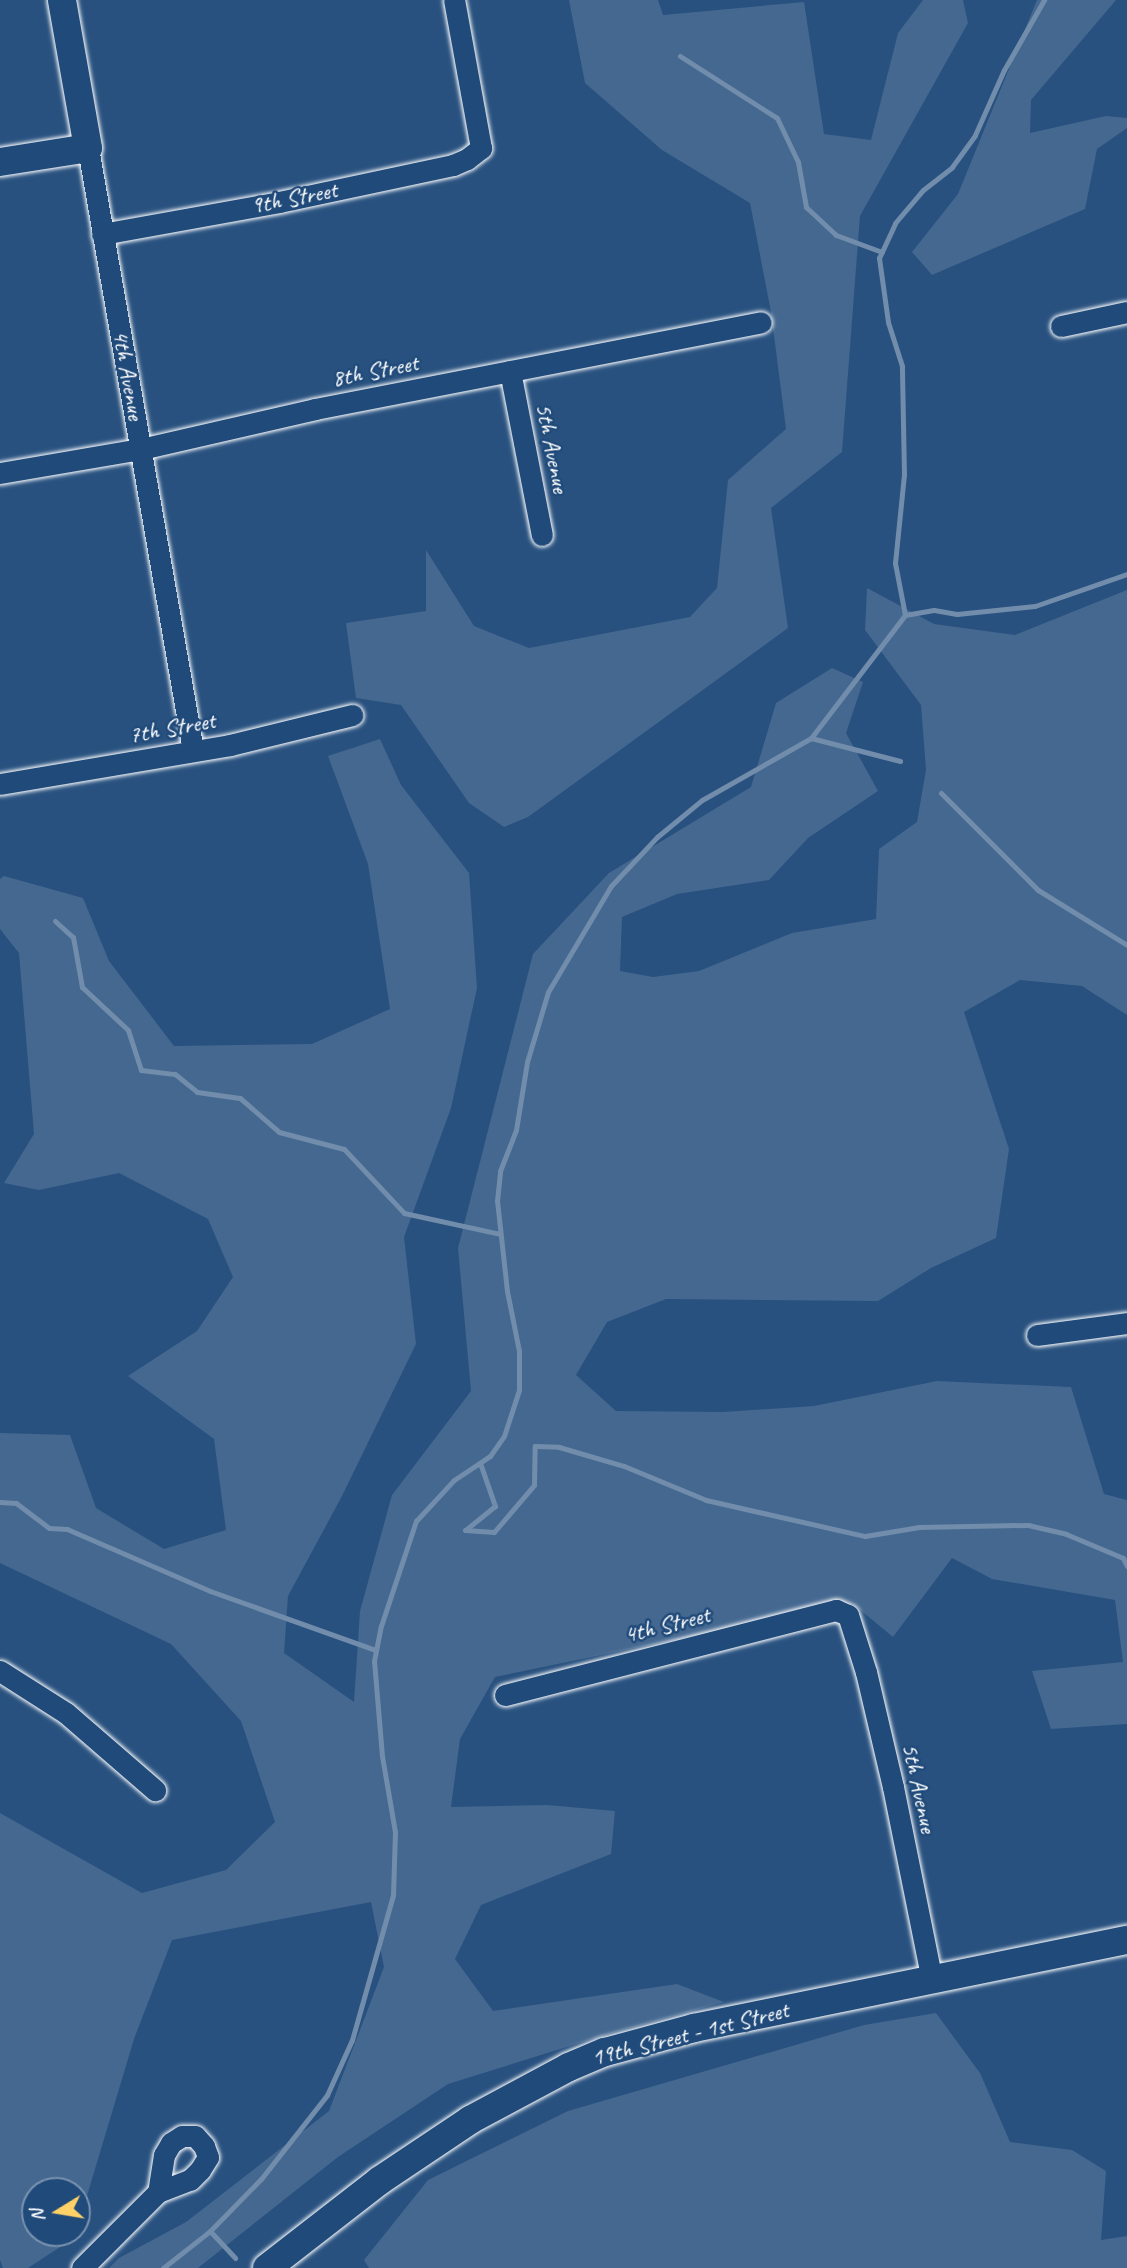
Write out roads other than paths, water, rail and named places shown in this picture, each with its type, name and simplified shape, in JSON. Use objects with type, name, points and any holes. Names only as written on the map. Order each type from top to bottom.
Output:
[{"type":"main road","name":"4th Avenue","points":[[62,0],[88,148]]},
{"type":"main road","points":[[0,162],[88,148]]},
{"type":"main road","name":"19th Street - 1st Street","points":[[267,2268],[306,2235],[470,2120],[569,2067],[605,2052],[694,2028],[1127,1940]]},
{"type":"street","name":"9th Street","points":[[102,234],[453,165],[481,148],[454,0]]},
{"type":"street","name":"4th Avenue","points":[[88,148],[193,750]]},
{"type":"street","points":[[1060,326],[1127,312]]},
{"type":"street","name":"8th Street","points":[[0,473],[141,449],[315,409],[761,322]]},
{"type":"street","name":"5th Avenue","points":[[510,371],[542,535]]},
{"type":"street","name":"7th Street","points":[[0,784],[193,750],[352,715]]},
{"type":"street","points":[[1037,1335],[1127,1323]]},
{"type":"street","name":"4th Street","points":[[505,1695],[836,1610],[843,1612]]},
{"type":"street","name":"5th Avenue","points":[[843,1612],[853,1620],[869,1685],[893,1787],[932,1981]]},
{"type":"street","points":[[0,1671],[66,1713],[155,1790]]},
{"type":"street","points":[[82,2268],[158,2192]]},
{"type":"waterway","points":[[905,615],[895,563],[904,475],[902,366],[888,322],[879,258],[895,223],[923,190],[952,167],[975,135],[1004,70],[1044,0]]},
{"type":"waterway","points":[[680,56],[777,118],[798,162],[806,207],[836,235],[882,252]]},
{"type":"waterway","points":[[163,2268],[210,2231],[261,2179],[327,2095],[352,2040],[393,1895],[395,1832],[382,1756],[374,1661],[381,1626],[416,1521],[454,1480],[490,1456],[504,1436],[519,1390],[519,1351],[507,1291],[497,1201],[500,1171],[516,1130],[527,1062],[548,992],[611,886],[657,837],[702,800],[811,738],[905,615],[934,610],[957,614],[1035,606],[1127,574]]},
{"type":"waterway","points":[[811,738],[900,761]]},
{"type":"waterway","points":[[941,793],[1038,890],[1127,945]]},
{"type":"waterway","points":[[55,921],[73,937],[82,987],[128,1030],[141,1070],[175,1074],[197,1092],[240,1098],[279,1132],[344,1149],[404,1213],[500,1234]]},
{"type":"waterway","points":[[480,1463],[495,1506],[465,1530],[494,1532],[534,1485],[535,1446],[559,1447],[624,1466],[706,1500],[865,1536],[919,1527],[1028,1525],[1066,1534],[1123,1558],[1127,1566]]},
{"type":"waterway","points":[[0,1502],[16,1503],[49,1528],[67,1529],[210,1591],[376,1650]]},
{"type":"waterway","points":[[210,2231],[235,2258]]}]
